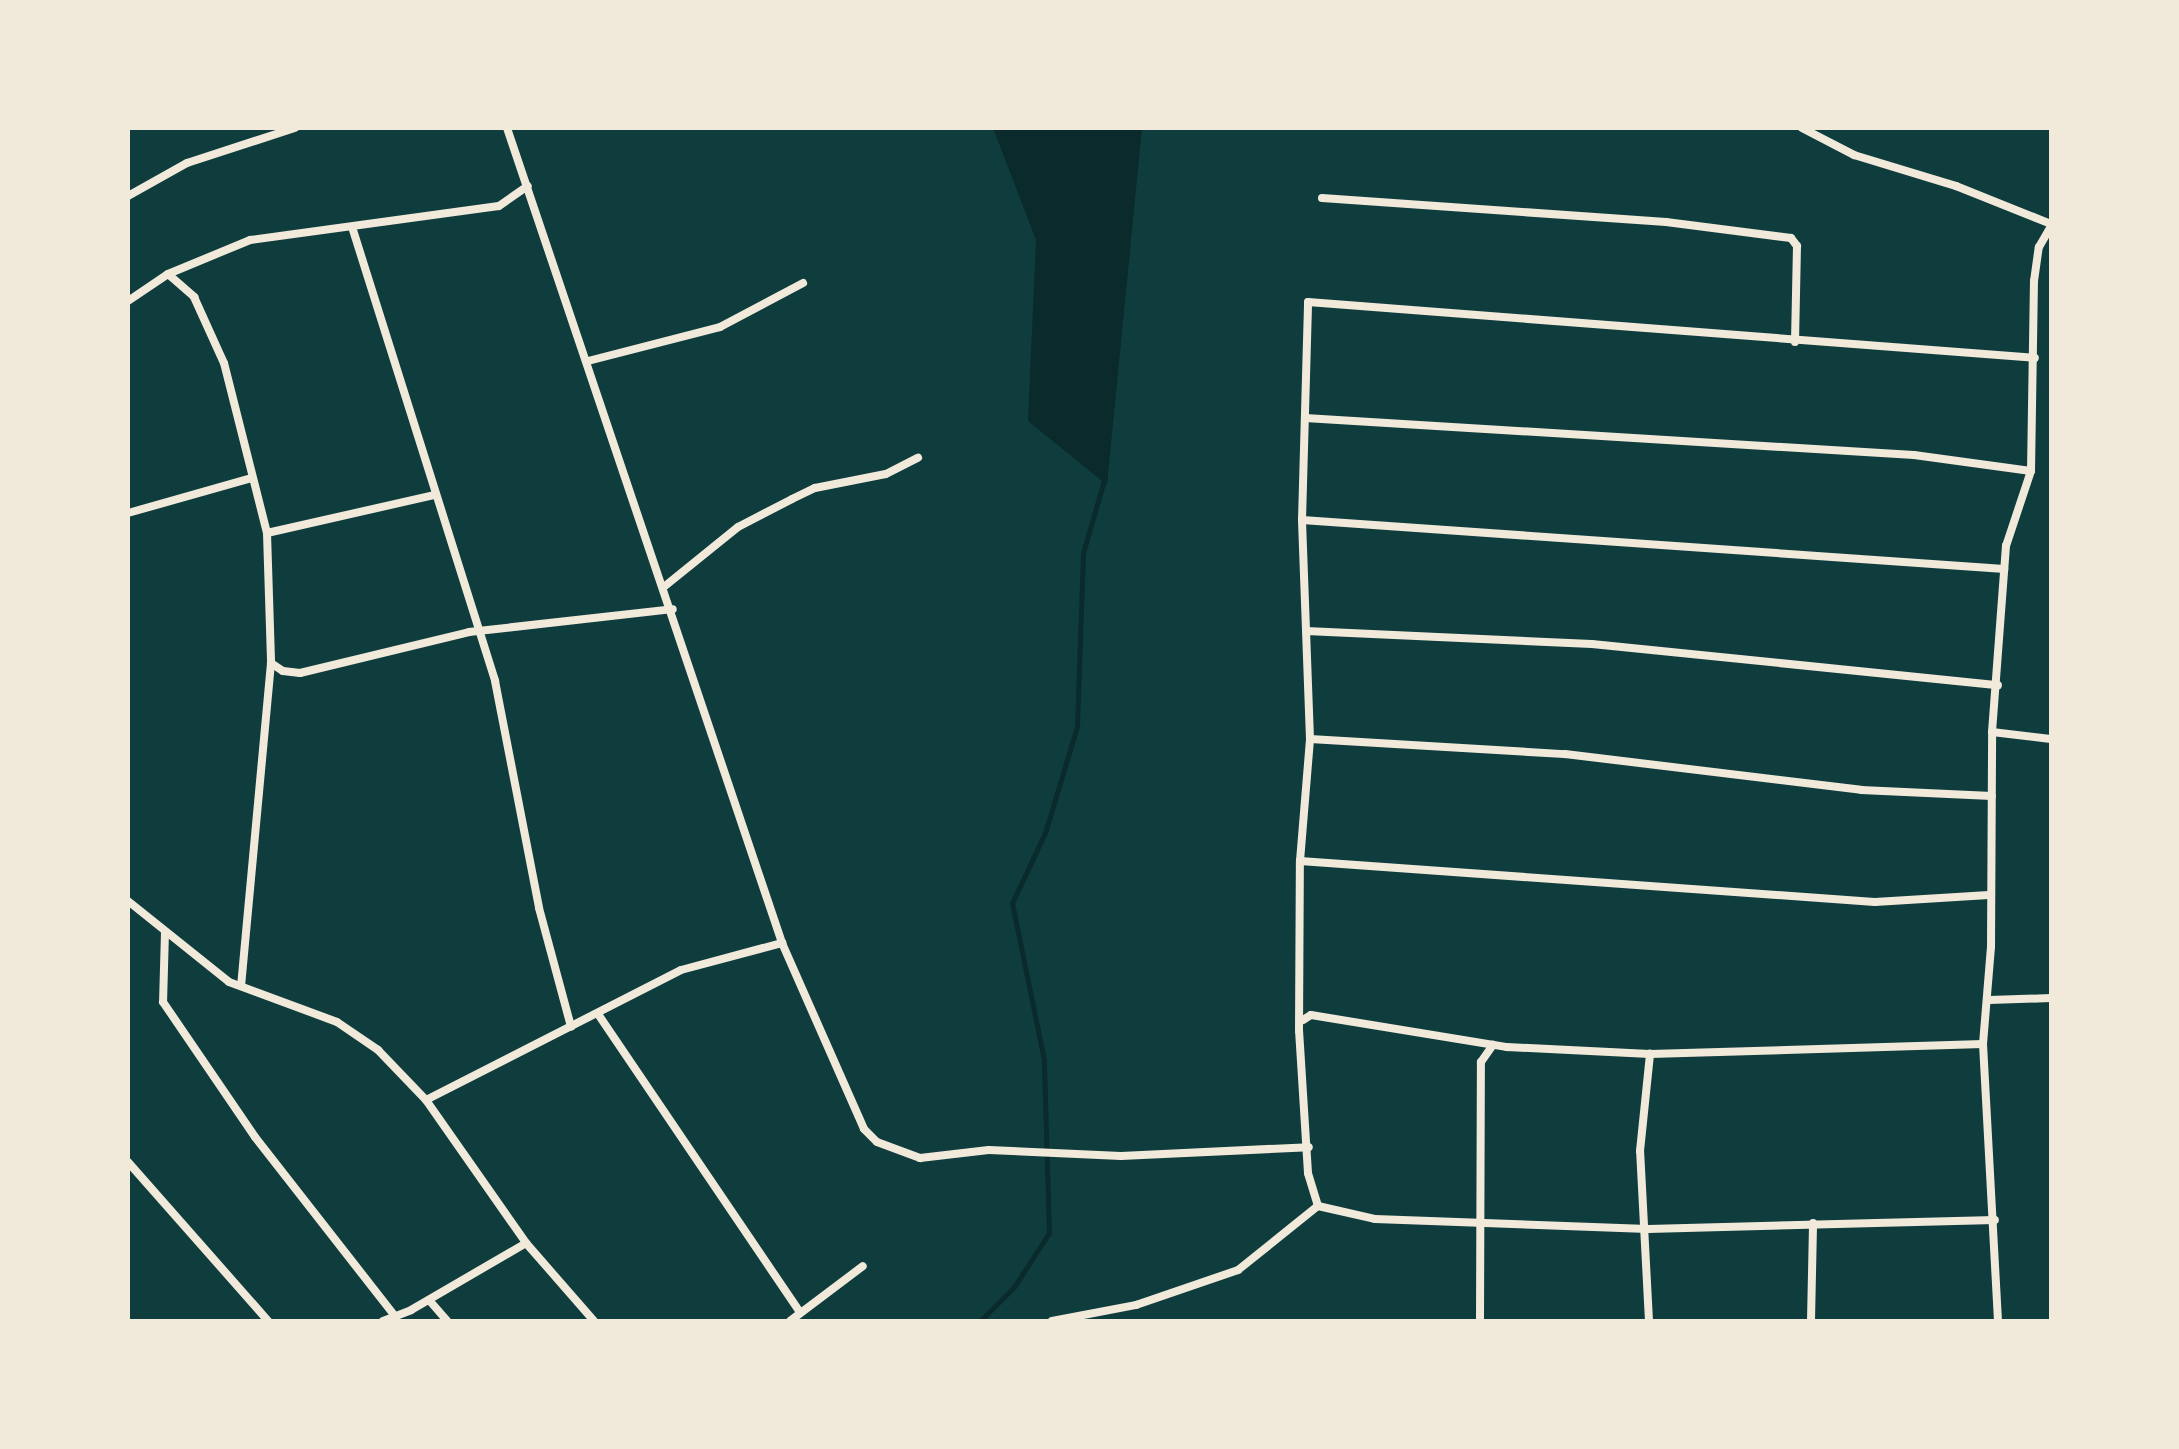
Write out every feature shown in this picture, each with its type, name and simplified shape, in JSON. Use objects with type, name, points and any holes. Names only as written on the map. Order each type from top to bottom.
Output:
[{"type":"street","points":[[128,196],[187,163],[295,128]]},
{"type":"street","points":[[507,128],[673,609],[782,943],[864,1129],[902,1154],[920,1158],[989,1150],[1121,1156],[1309,1147]]},
{"type":"street","points":[[1802,128],[1854,155],[1968,190],[2051,225],[2039,247],[2034,281],[2031,471],[2009,522],[1992,732],[1989,1000],[1983,1044],[1995,1220],[1998,1321]]},
{"type":"street","points":[[128,301],[168,274],[250,240],[289,232],[353,230],[499,206],[528,186]]},
{"type":"street","points":[[1322,198],[1666,222],[1791,238],[1797,246],[1795,342]]},
{"type":"street","points":[[353,230],[434,495],[480,631],[513,751],[539,908],[571,1027]]},
{"type":"street","points":[[168,274],[194,297],[206,316],[224,363],[267,533],[271,663],[241,986]]},
{"type":"street","points":[[588,361],[720,327],[803,283]]},
{"type":"street","points":[[1318,1206],[1308,1173],[1309,1147],[1299,1031],[1303,1020],[1300,861],[1310,739],[1302,520],[1308,302],[1795,342],[2035,358]]},
{"type":"street","points":[[1305,418],[1914,455],[2031,471]]},
{"type":"street","points":[[665,586],[738,527],[792,499],[815,488],[886,474],[918,458]]},
{"type":"street","points":[[128,513],[252,478]]},
{"type":"street","points":[[267,533],[434,495]]},
{"type":"street","points":[[1302,520],[2004,569]]},
{"type":"street","points":[[271,663],[283,671],[300,673],[480,631],[673,609]]},
{"type":"street","points":[[1306,631],[1607,646],[1998,685]]},
{"type":"street","points":[[1992,732],[2051,739]]},
{"type":"street","points":[[1310,739],[1565,754],[1861,790],[1992,796]]},
{"type":"street","points":[[1300,861],[1875,902],[1989,895]]},
{"type":"street","points":[[128,901],[165,932],[241,986],[357,1033],[426,1100],[526,1243],[594,1321]]},
{"type":"street","points":[[165,932],[163,1002],[255,1137],[395,1316]]},
{"type":"street","points":[[426,1100],[681,970],[782,943]]},
{"type":"street","points":[[1989,1000],[2051,998]]},
{"type":"street","points":[[598,1014],[800,1312]]},
{"type":"street","points":[[1303,1020],[1311,1015],[1493,1045],[1650,1054],[1983,1044]]},
{"type":"street","points":[[1480,1321],[1481,1062],[1493,1045]]},
{"type":"street","points":[[1649,1321],[1648,1229],[1640,1151],[1650,1054]]},
{"type":"street","points":[[128,1162],[268,1321]]},
{"type":"street","points":[[1318,1206],[1365,1218],[1648,1229],[1995,1220]]},
{"type":"street","points":[[1052,1321],[1136,1305],[1238,1270],[1318,1206]]},
{"type":"street","points":[[1811,1321],[1813,1223]]},
{"type":"street","points":[[383,1321],[429,1300],[526,1243]]},
{"type":"street","points":[[790,1321],[863,1266]]},
{"type":"street","points":[[429,1300],[447,1321]]},
{"type":"water","points":[[993,128],[1142,128],[1107,485],[1028,421],[1036,240]]},
{"type":"waterway","points":[[980,1321],[1014,1287],[1049,1233],[1044,1060],[1012,903],[1045,833],[1077,726],[1083,553],[1105,477]]}]
